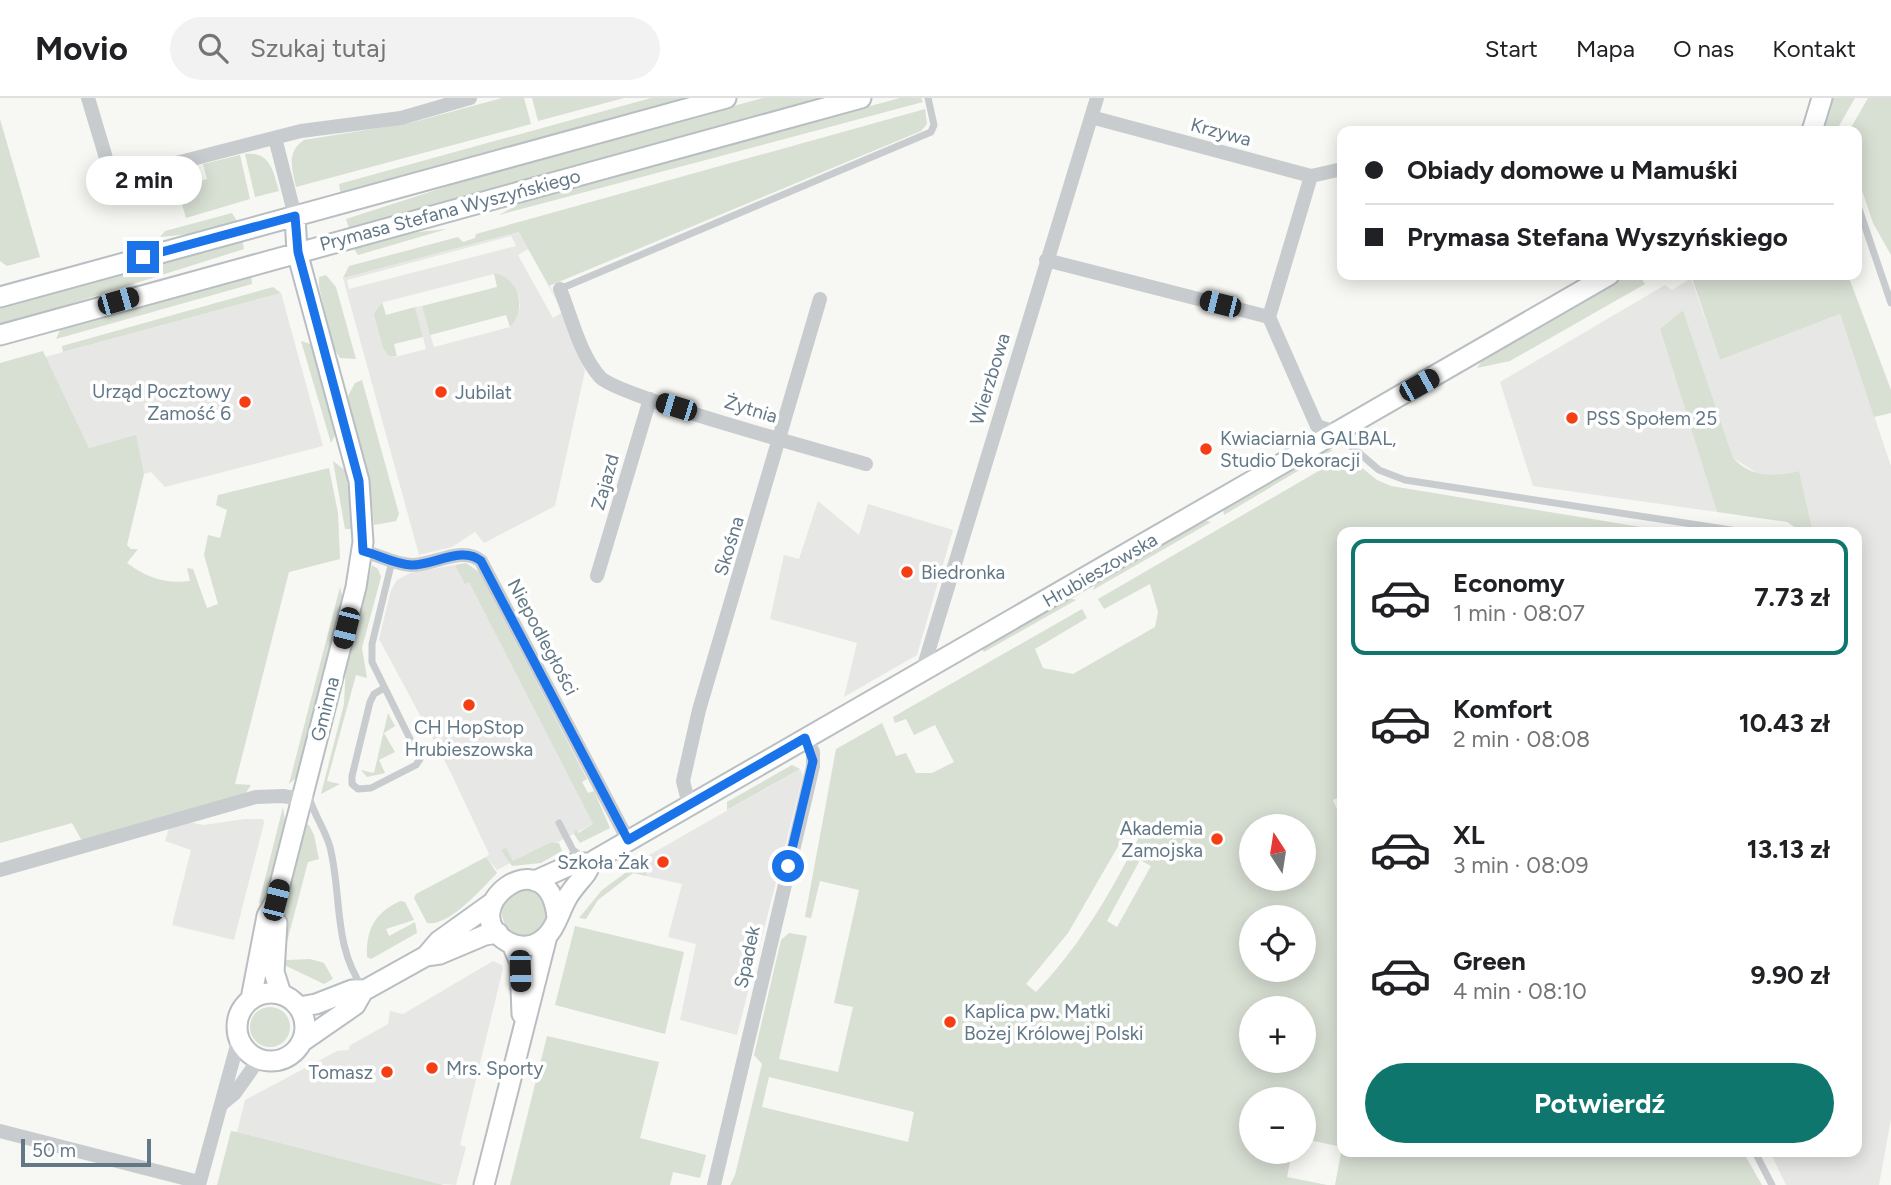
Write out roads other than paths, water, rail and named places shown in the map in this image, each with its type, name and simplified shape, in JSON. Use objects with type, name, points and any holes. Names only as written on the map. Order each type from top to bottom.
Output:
[{"type":"street","points":[[88,98],[108,168],[122,177],[321,128],[401,118],[470,98]]},
{"type":"street","name":"Prymasa Stefana Wyszyńskiego","points":[[0,297],[726,98]]},
{"type":"street","name":"Prymasa Stefana Wyszyńskiego","points":[[0,335],[861,98]]},
{"type":"street","name":"Wierzbowa","points":[[922,671],[1097,98]]},
{"type":"street","points":[[1814,126],[1822,98]]},
{"type":"street","name":"Krzywa","points":[[1091,117],[1311,176],[1337,170]]},
{"type":"street","points":[[275,138],[295,216]]},
{"type":"street","points":[[1311,176],[1269,317],[1317,426],[1335,432]]},
{"type":"street","name":"Gminna","points":[[251,999],[267,916],[276,900],[363,551],[359,481],[298,252],[295,216]]},
{"type":"street","points":[[1046,260],[1269,317]]},
{"type":"street","name":"Hrubieszowska","points":[[557,918],[592,862],[1600,280]]},
{"type":"street","name":"Żytnia","points":[[560,289],[600,377],[611,385],[866,464]]},
{"type":"street","name":"Skośna","points":[[689,805],[683,781],[699,710],[781,439],[820,299]]},
{"type":"street","name":"Zajazd","points":[[597,576],[650,399]]},
{"type":"street","name":"Niepodległości","points":[[363,551],[391,561],[426,564],[462,554],[481,561],[628,840]]},
{"type":"street","name":"Spadek","points":[[713,1185],[813,766],[813,752],[805,738]]},
{"type":"street","points":[[0,870],[256,797],[284,796],[303,791]]},
{"type":"street","name":"Hrubieszowska","points":[[535,881],[575,863],[592,862]]},
{"type":"street","points":[[239,1038],[246,1051],[259,1059],[285,1058],[303,1041],[351,1008],[364,990],[426,956],[439,941],[492,903],[509,883],[535,881],[551,893],[557,918],[547,936],[531,1006],[523,1023],[484,1185]]},
{"type":"street","name":"Gminna","points":[[276,900],[278,912],[274,972],[281,994]]},
{"type":"street","points":[[492,903],[492,922],[519,957],[523,1023]]},
{"type":"street","points":[[426,956],[440,954],[485,934],[529,946],[547,936]]},
{"type":"street","points":[[299,1007],[316,1004],[352,990],[364,990]]},
{"type":"street","points":[[0,1131],[199,1183],[223,1103],[223,1088],[236,1058],[238,1017],[251,999],[270,993],[281,994],[299,1007],[305,1023],[303,1041]]},
{"type":"street","points":[[223,1103],[235,1093],[259,1059]]},
{"type":"lane","points":[[560,289],[931,132],[934,125],[928,98]]},
{"type":"lane","points":[[1862,218],[1891,303]]},
{"type":"lane","points":[[1335,432],[1379,470],[1405,480],[1711,527]]},
{"type":"lane","points":[[384,688],[372,698],[367,713],[352,776],[352,784],[358,789],[371,788],[416,765],[420,759],[373,666],[371,650],[391,561]]},
{"type":"lane","points":[[303,791],[325,831],[333,862],[344,951],[350,969],[364,990]]},
{"type":"lane","points":[[559,823],[573,850],[592,862]]},
{"type":"lane","points":[[1758,1157],[1772,1185]]},
{"type":"place","name":"Jubilat","points":[[441,392]]},
{"type":"place","name":"Urząd Pocztowy Zamość 6","points":[[245,402]]},
{"type":"place","name":"PSS Społem 25","points":[[1572,418]]},
{"type":"place","name":"Kwiaciarnia GALBAL, Studio Dekoracji","points":[[1206,449]]},
{"type":"place","name":"Biedronka","points":[[907,572]]},
{"type":"place","name":"CH HopStop Hrubieszowska","points":[[469,705]]},
{"type":"place","name":"Akademia Zamojska","points":[[1217,839]]},
{"type":"place","name":"Szkoła Żak","points":[[663,862]]},
{"type":"place","name":"Kaplica pw. Matki Bożej Królowej Polski","points":[[950,1022]]},
{"type":"place","name":"Mrs. Sporty","points":[[432,1068]]},
{"type":"place","name":"Tomasz","points":[[387,1072]]}]
